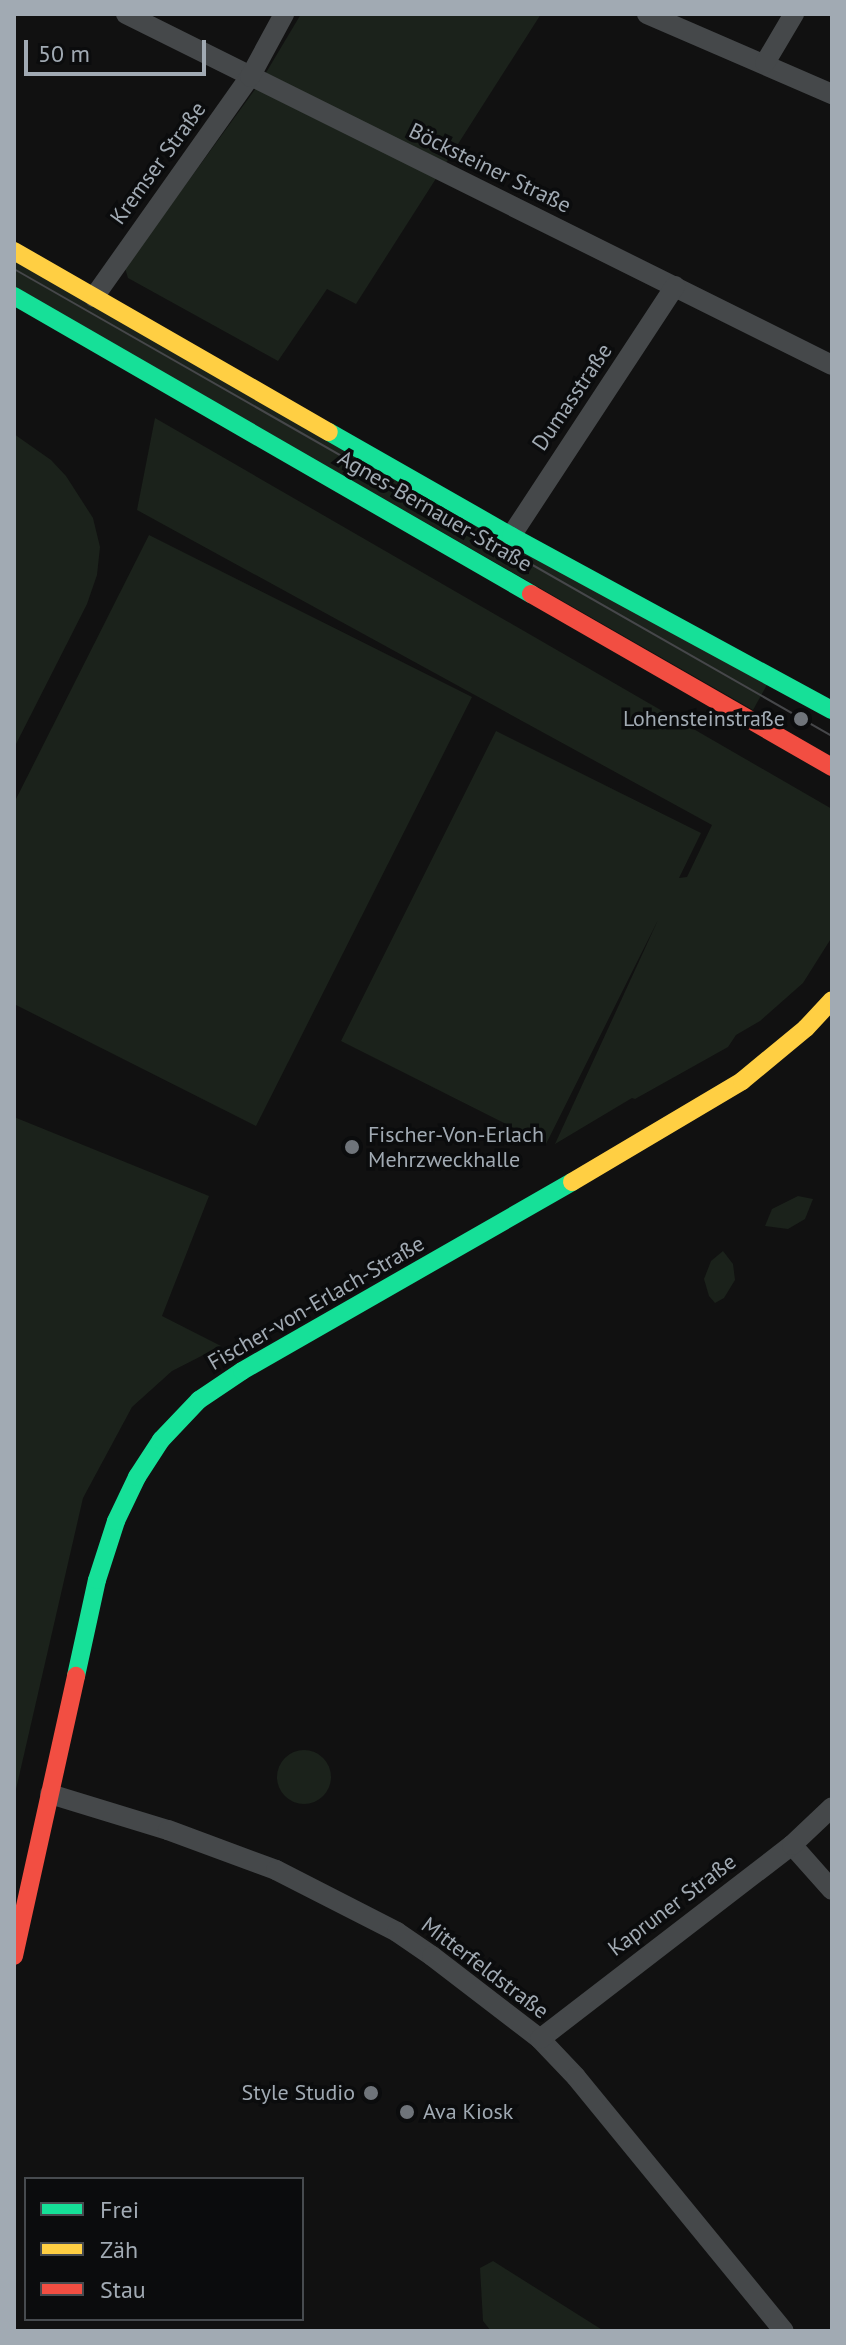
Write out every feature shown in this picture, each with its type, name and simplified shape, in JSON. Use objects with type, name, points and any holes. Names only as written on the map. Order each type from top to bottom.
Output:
[{"type":"main road","name":"Agnes-Bernauer-Straße","points":[[14,251],[511,536],[832,710]]},
{"type":"main road","name":"Agnes-Bernauer-Straße","points":[[14,296],[832,767]]},
{"type":"main road","name":"Fischer-von-Erlach-Straße","points":[[14,1956],[97,1580],[116,1521],[137,1477],[161,1440],[199,1400],[242,1371],[707,1105],[806,1028],[832,1000]]},
{"type":"street","name":"Böcksteiner Straße","points":[[126,14],[832,365]]},
{"type":"street","name":"Kremser Straße","points":[[94,297],[250,77],[284,14]]},
{"type":"street","points":[[647,14],[832,94]]},
{"type":"street","points":[[765,63],[794,14]]},
{"type":"street","name":"Dumasstraße","points":[[511,536],[675,286]]},
{"type":"street","name":"Mitterfeldstraße","points":[[50,1794],[195,1840],[276,1870],[341,1901],[432,1956],[540,2039],[666,2184],[784,2331]]},
{"type":"street","name":"Kapruner Straße","points":[[540,2039],[603,1986],[792,1845],[832,1807]]},
{"type":"street","points":[[792,1845],[832,1890]]},
{"type":"shaded area","points":[[301,14],[541,14],[356,304],[327,289],[278,361],[128,278],[125,268],[261,81]]},
{"type":"shaded area","points":[[14,260],[768,683],[753,710],[14,287]]},
{"type":"shaded area","points":[[155,418],[832,809],[832,937],[803,983],[760,1021],[736,1035],[728,1047],[632,1098],[555,1144],[658,920],[546,1144],[341,1041],[496,731],[701,833],[679,878],[687,877],[712,825],[137,510]]},
{"type":"shaded area","points":[[14,434],[51,460],[66,476],[93,518],[100,547],[97,575],[87,604],[14,748]]},
{"type":"shaded area","points":[[149,535],[472,697],[256,1126],[14,1004],[14,803]]},
{"type":"shaded area","points":[[14,1117],[209,1196],[162,1316],[221,1346],[172,1371],[132,1407],[83,1498],[14,1798]]},
{"type":"shaded area","points":[[798,1196],[813,1199],[805,1219],[788,1229],[765,1226],[772,1209]]},
{"type":"shaded area","points":[[723,1251],[733,1264],[735,1280],[724,1298],[715,1303],[709,1296],[704,1279],[711,1261]]},
{"type":"shaded area","points":[[304,1750],[315,1752],[323,1758],[329,1766],[329,1788],[323,1796],[315,1802],[304,1804],[293,1802],[285,1796],[279,1788],[277,1777],[279,1766],[285,1758],[293,1752]]},
{"type":"shaded area","points":[[493,2261],[604,2331],[491,2331],[483,2321],[480,2268]]},
{"type":"tram line","points":[[14,269],[832,736]]},
{"type":"traffic: fast","points":[[14,296],[531,594]]},
{"type":"traffic: fast","points":[[329,432],[511,536],[832,710]]},
{"type":"traffic: fast","points":[[76,1676],[97,1580],[116,1521],[137,1477],[161,1440],[199,1400],[242,1371],[572,1182]]},
{"type":"traffic: slow","points":[[14,251],[329,432]]},
{"type":"traffic: slow","points":[[572,1182],[742,1081],[806,1028],[832,1000]]},
{"type":"traffic: jam","points":[[531,594],[832,767]]},
{"type":"traffic: jam","points":[[14,1956],[76,1676]]},
{"type":"place","name":"Lohensteinstraße","points":[[801,719]]},
{"type":"place","name":"Fischer-Von-Erlach Mehrzweckhalle","points":[[352,1147]]},
{"type":"place","name":"Style Studio","points":[[371,2093]]},
{"type":"place","name":"Ava Kiosk","points":[[407,2112]]}]
